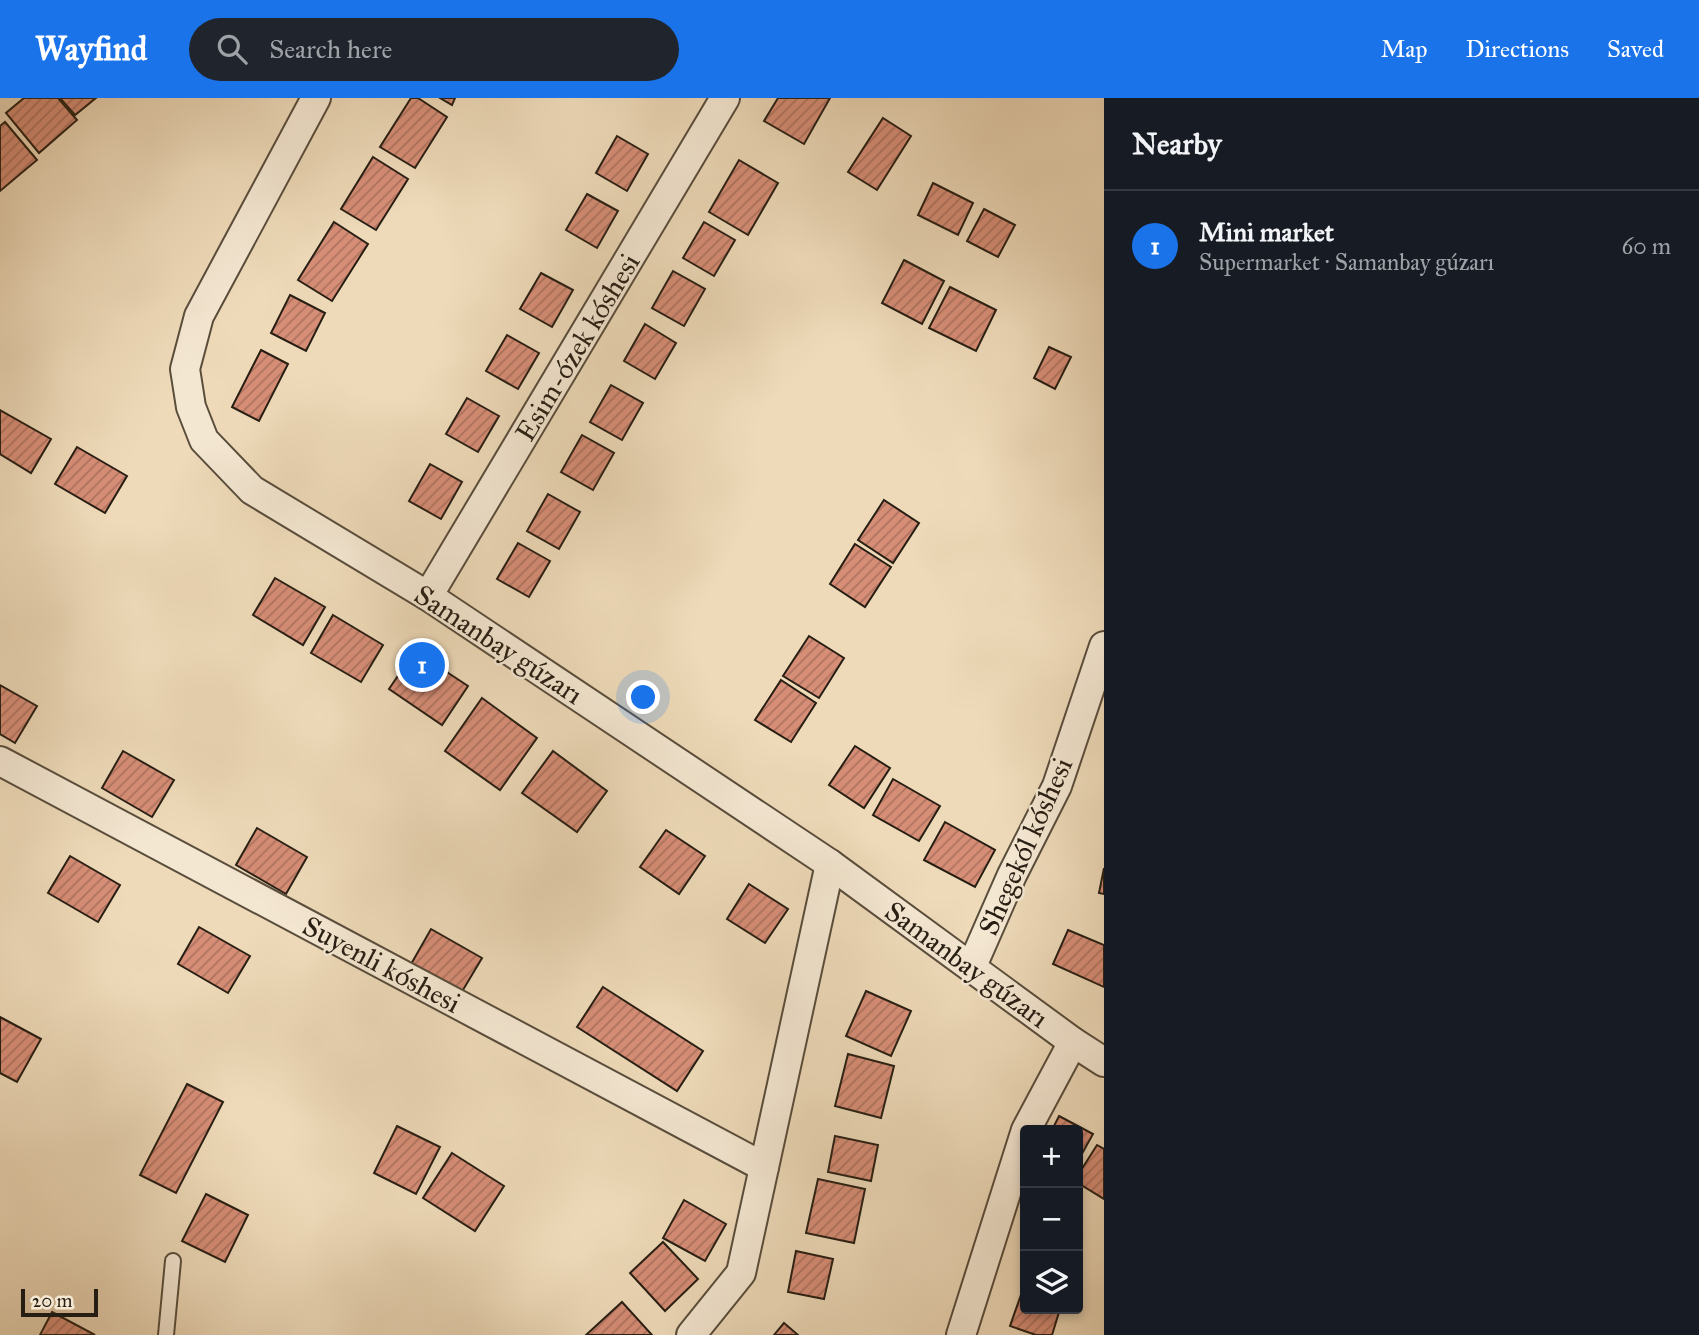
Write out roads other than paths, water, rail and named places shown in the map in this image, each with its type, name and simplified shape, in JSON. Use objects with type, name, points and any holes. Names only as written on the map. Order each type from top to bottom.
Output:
[{"type":"street","name":"Samanbay gúzarı","points":[[316,98],[199,316],[185,369],[191,407],[204,440],[252,490],[428,596],[830,864],[1104,1062]]},
{"type":"street","name":"Esim-ózek kóshesi","points":[[428,596],[725,98]]},
{"type":"street","name":"Shegekól kóshesi","points":[[972,966],[1012,875],[1057,786],[1104,646]]},
{"type":"street","name":"Suyenli kóshesi","points":[[0,761],[764,1167]]},
{"type":"street","points":[[691,1335],[741,1273],[830,864]]},
{"type":"street","points":[[1029,1125],[1073,1042]]},
{"type":"street","points":[[961,1335],[1020,1150]]},
{"type":"lane","points":[[166,1335],[173,1261]]},
{"type":"place","name":"Mini market","points":[[422,665]]}]
